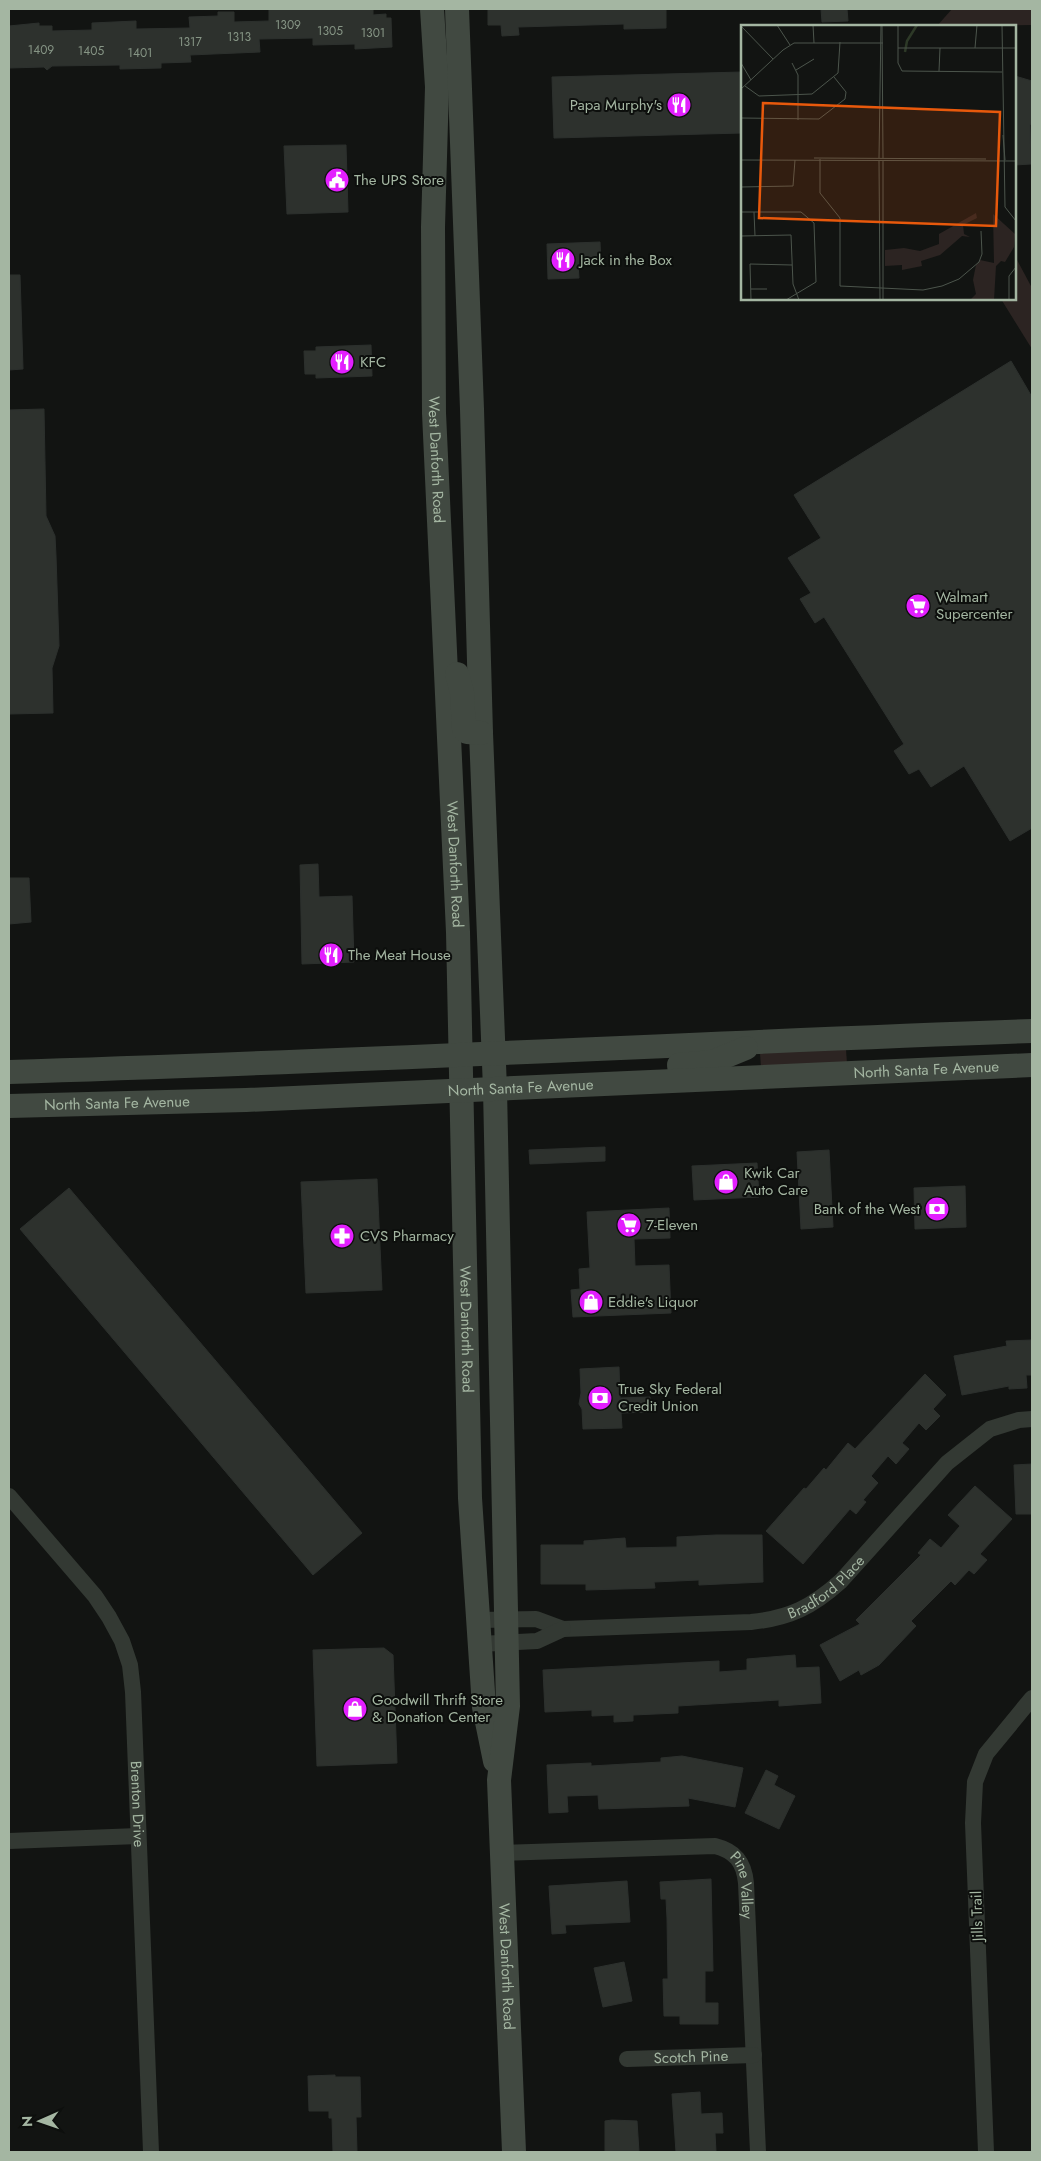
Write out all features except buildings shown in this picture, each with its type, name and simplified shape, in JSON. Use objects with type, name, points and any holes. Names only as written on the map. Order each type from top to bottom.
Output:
[{"type":"main road","name":"West Danforth Road","points":[[432,9],[437,87],[433,227],[434,413],[442,622],[458,932],[470,1498],[484,1707],[499,1780]]},
{"type":"main road","name":"West Danforth Road","points":[[457,9],[495,1088],[508,1706],[499,1780],[514,2152]]},
{"type":"main road","points":[[442,622],[462,692],[464,730],[468,732],[481,732]]},
{"type":"main road","points":[[9,1072],[245,1065],[1032,1031]]},
{"type":"main road","points":[[681,1080],[680,1065],[712,1062],[759,1042]]},
{"type":"main road","name":"North Santa Fe Avenue","points":[[9,1106],[246,1100],[1032,1065]]},
{"type":"street","name":"Bradford Place","points":[[479,1644],[536,1619],[563,1629],[751,1622],[768,1620],[797,1612],[825,1596],[841,1582],[947,1464],[990,1429],[1019,1420],[1032,1419]]},
{"type":"street","name":"Brenton Drive","points":[[9,1496],[95,1596],[122,1641],[130,1665],[151,2152]]},
{"type":"street","name":"Bradford Place","points":[[478,1620],[537,1641],[563,1629]]},
{"type":"street","name":"Jills Trail","points":[[986,2152],[973,1823],[976,1782],[986,1754],[1032,1698]]},
{"type":"street","points":[[9,1840],[138,1836]]},
{"type":"street","name":"Pine Valley","points":[[501,1853],[705,1846],[715,1846],[732,1852],[742,1864],[746,1882],[758,2152]]},
{"type":"street","name":"Scotch Pine","points":[[627,2059],[754,2055]]},
{"type":"shaded area","points":[[952,9],[1032,9],[1032,25],[938,25]]},
{"type":"shaded area","points":[[1016,258],[1032,288],[1032,349],[1002,300],[1016,300]]},
{"type":"shaded area","points":[[846,1049],[847,1064],[761,1067],[760,1053]]},
{"type":"place","name":"Papa Murphy's","points":[[679,105]]},
{"type":"place","name":"The UPS Store","points":[[337,180]]},
{"type":"place","name":"Jack in the Box","points":[[563,260]]},
{"type":"place","name":"KFC","points":[[342,362]]},
{"type":"place","name":"Walmart Supercenter","points":[[918,606]]},
{"type":"place","name":"The Meat House","points":[[331,955]]},
{"type":"place","name":"Kwik Car Auto Care","points":[[726,1182]]},
{"type":"place","name":"Bank of the West","points":[[937,1209]]},
{"type":"place","name":"7-Eleven","points":[[629,1225]]},
{"type":"place","name":"CVS Pharmacy","points":[[342,1236]]},
{"type":"place","name":"Eddie's Liquor","points":[[591,1302]]},
{"type":"place","name":"True Sky Federal Credit Union","points":[[600,1398]]},
{"type":"place","name":"Goodwill Thrift Store & Donation Center","points":[[355,1709]]}]
